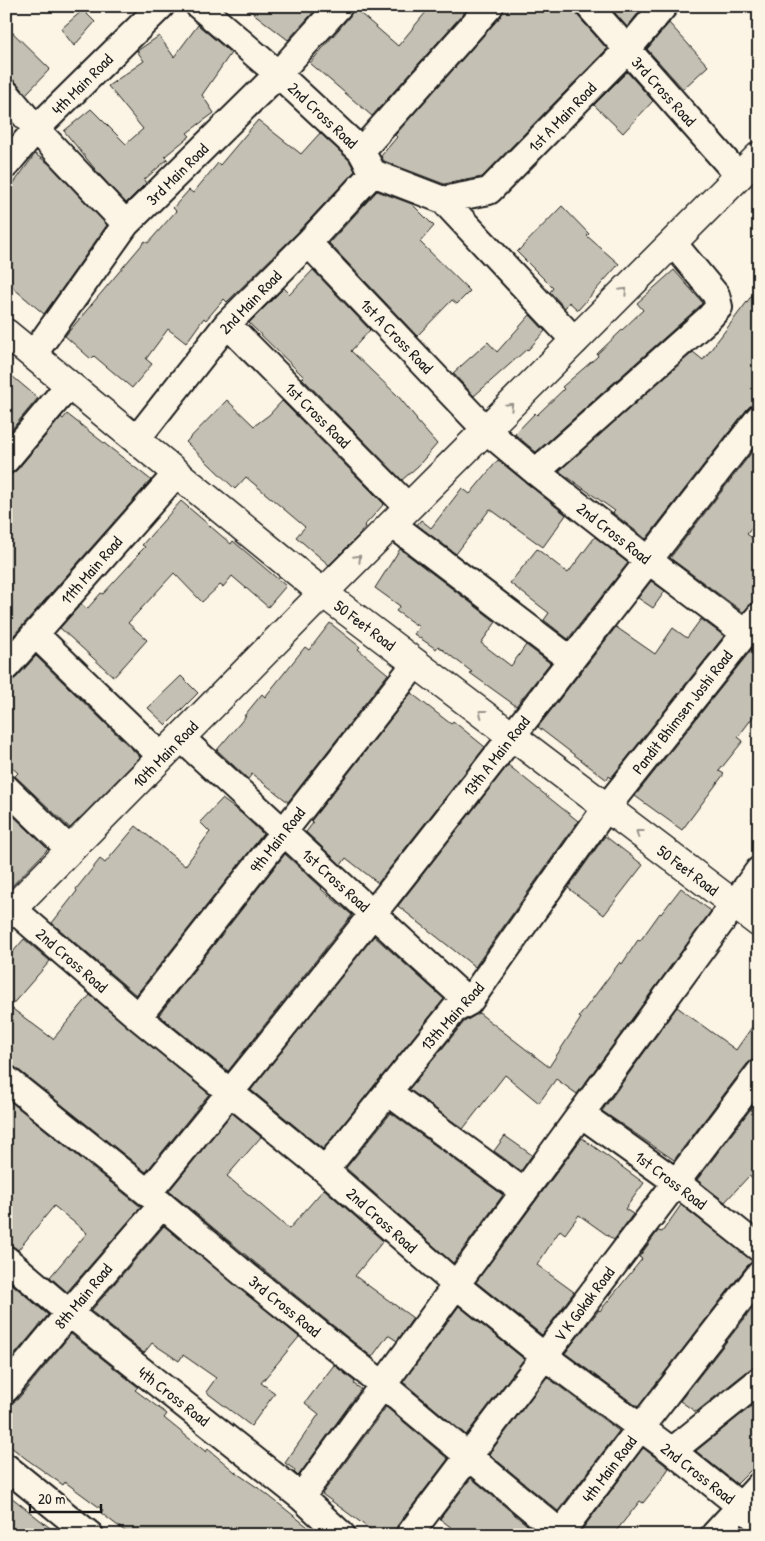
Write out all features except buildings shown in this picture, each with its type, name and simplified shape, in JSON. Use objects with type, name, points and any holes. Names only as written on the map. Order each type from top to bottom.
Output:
[{"type":"main road","name":"10th Main Road","points":[[9,912],[400,515],[759,156]]},
{"type":"main road","name":"50 Feet Road","points":[[6,333],[323,593],[759,922]]},
{"type":"street","name":"4th Main Road","points":[[6,165],[36,129],[161,6]]},
{"type":"street","name":"2nd Cross Road","points":[[199,6],[278,74],[367,162],[443,200],[575,340]]},
{"type":"street","name":"3rd Main Road","points":[[33,355],[126,224],[278,74],[339,6]]},
{"type":"street","name":"2nd Main Road","points":[[136,440],[227,324],[308,243],[367,162],[490,6]]},
{"type":"street","name":"3rd Cross Road","points":[[589,6],[739,176]]},
{"type":"street","name":"1st A Main Road","points":[[443,200],[490,191],[627,50],[664,6]]},
{"type":"street","points":[[6,93],[36,129],[126,224]]},
{"type":"street","name":"1st A Cross Road","points":[[308,243],[486,430]]},
{"type":"street","points":[[536,472],[708,319],[719,307],[716,295],[673,243]]},
{"type":"street","name":"1st Cross Road","points":[[227,324],[400,515],[571,660]]},
{"type":"street","points":[[6,460],[69,385]]},
{"type":"street","name":"13th A Main Road","points":[[230,1093],[759,418]]},
{"type":"street","name":"2nd Cross Road","points":[[486,430],[648,560],[752,625]]},
{"type":"street","name":"11th Main Road","points":[[6,667],[177,473]]},
{"type":"street","name":"Pandit Bhimsen Joshi Road","points":[[606,808],[752,625]]},
{"type":"street","name":"1st Cross Road","points":[[35,634],[171,747],[284,832],[470,1002]]},
{"type":"street","name":"9th Main Road","points":[[138,1017],[416,663]]},
{"type":"street","points":[[6,788],[70,850]]},
{"type":"street","name":"13th Main Road","points":[[325,1170],[454,1010],[470,1002],[606,808]]},
{"type":"street","points":[[301,1497],[759,870]]},
{"type":"street","name":"2nd Cross Road","points":[[9,912],[325,1170],[456,1285],[544,1356],[672,1451],[750,1514]]},
{"type":"street","name":"V K Gokak Road","points":[[408,1535],[759,1073]]},
{"type":"street","name":"3rd Cross Road","points":[[6,1079],[383,1385],[561,1534]]},
{"type":"street","points":[[388,1092],[524,1192]]},
{"type":"street","name":"8th Main Road","points":[[6,1389],[69,1312],[155,1199],[230,1093]]},
{"type":"street","name":"1st Cross Road","points":[[581,1114],[676,1182],[759,1248]]},
{"type":"street","name":"4th Cross Road","points":[[6,1259],[69,1312],[301,1497],[342,1535]]},
{"type":"street","name":"4th Main Road","points":[[561,1534],[640,1428],[759,1275]]},
{"type":"street","points":[[672,1451],[759,1381]]},
{"type":"street","points":[[6,1467],[90,1535]]},
{"type":"street","points":[[714,1535],[750,1514],[759,1486]]}]
